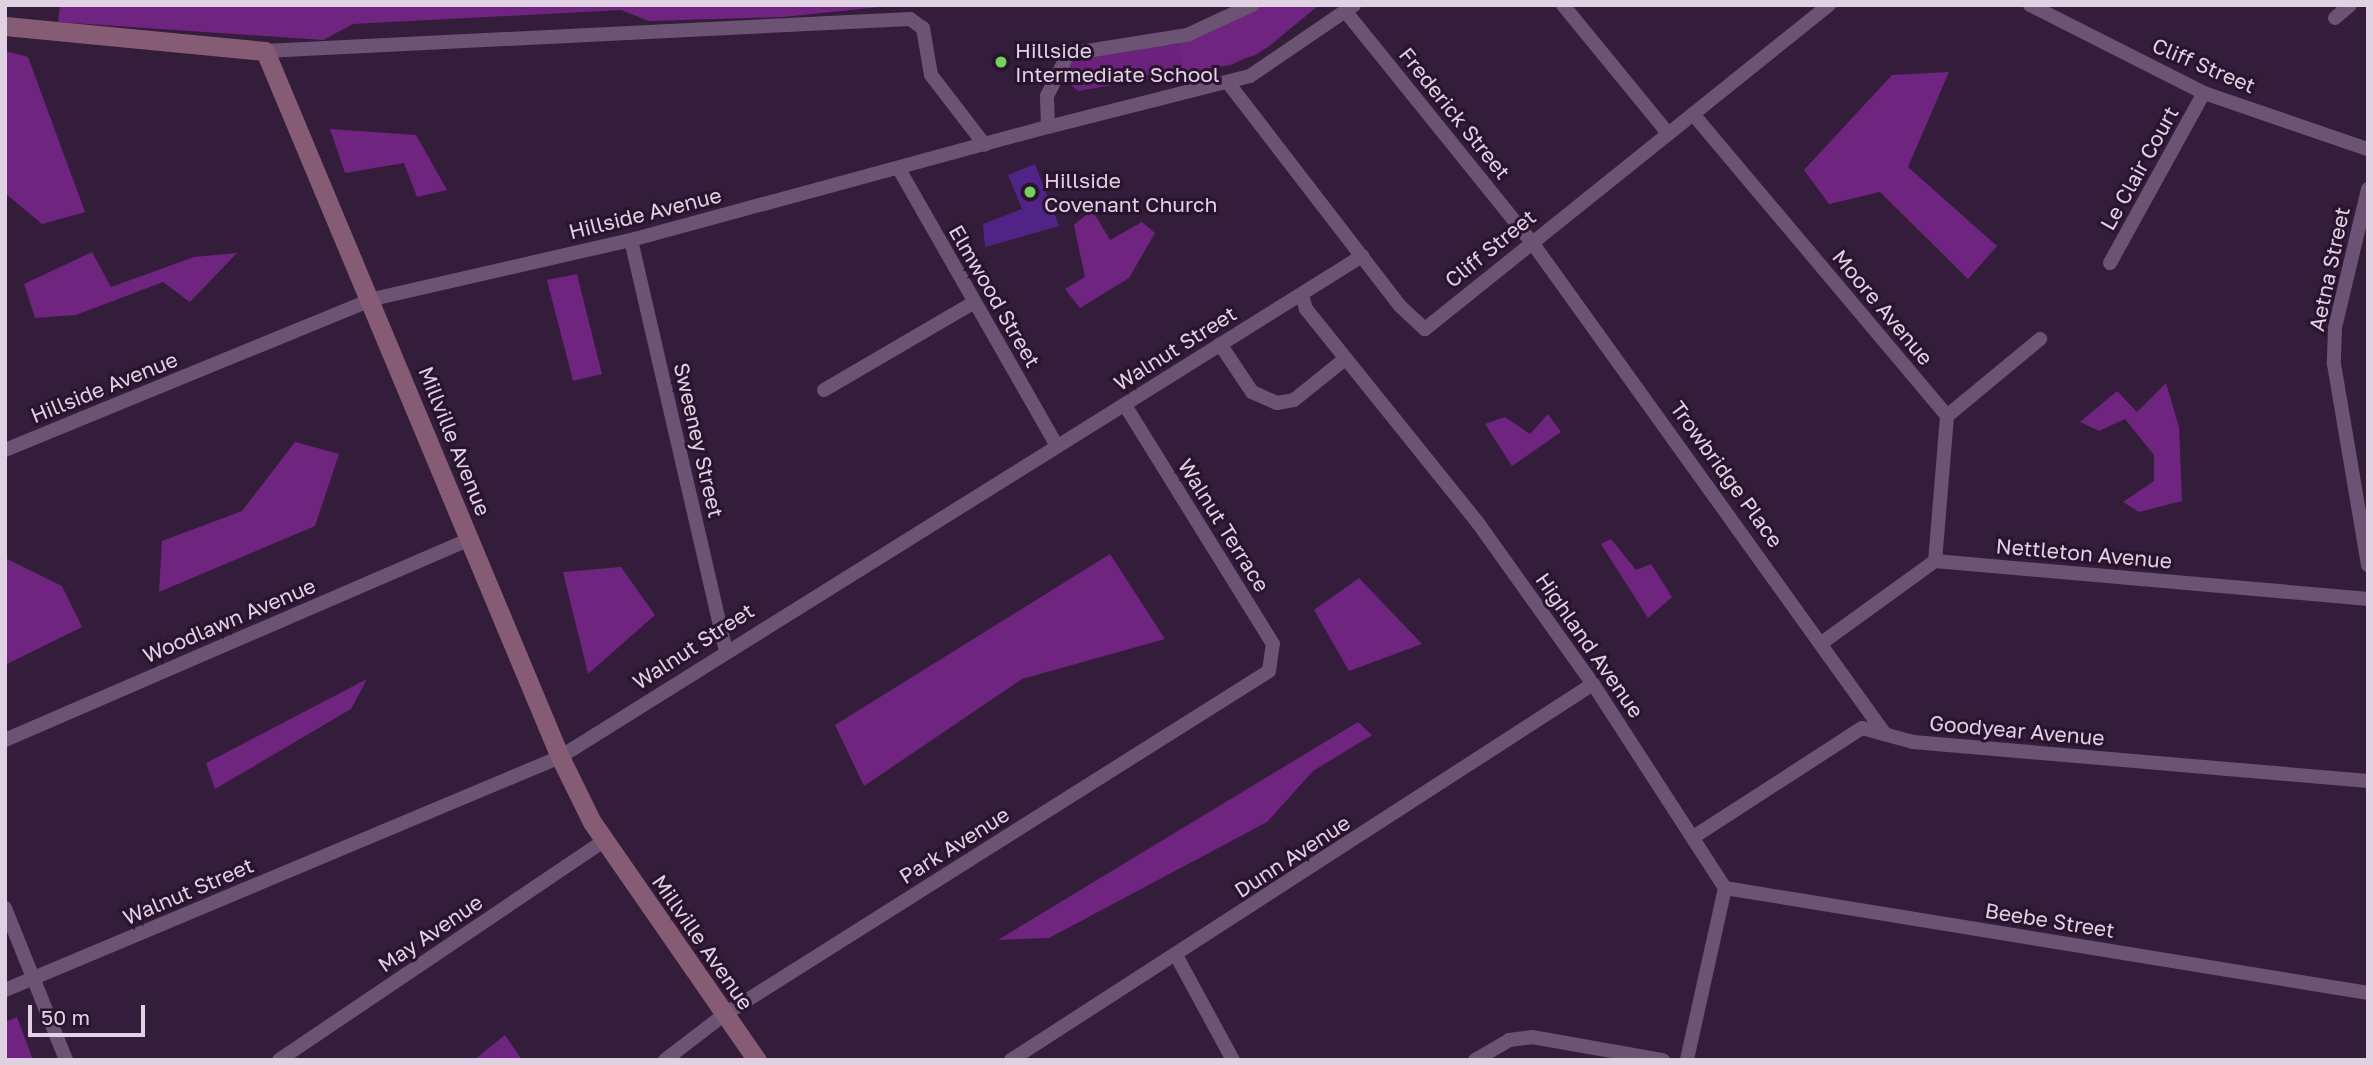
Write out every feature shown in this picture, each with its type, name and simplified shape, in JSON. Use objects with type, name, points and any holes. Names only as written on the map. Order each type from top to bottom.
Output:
[{"type":"street","points":[[1048,127],[1047,96],[1068,54],[1187,36],[1252,5]]},
{"type":"street","points":[[1563,5],[1667,132]]},
{"type":"street","name":"Cliff Street","points":[[1229,84],[1362,256],[1425,329],[1531,241],[1829,5]]},
{"type":"street","name":"Cliff Street","points":[[2030,5],[2204,93],[2368,149]]},
{"type":"street","points":[[2335,19],[2350,5]]},
{"type":"street","name":"Hillside Avenue","points":[[5,450],[373,299],[631,240],[1048,127],[1229,84],[1279,62],[1350,8]]},
{"type":"street","name":"Frederick Street","points":[[1350,8],[1531,241]]},
{"type":"street","points":[[5,26],[265,51],[910,19],[923,28],[931,75],[985,145]]},
{"type":"street","name":"Millville Avenue","points":[[265,51],[373,299],[560,757],[605,840],[757,1060]]},
{"type":"street","name":"Le Clair Court","points":[[2110,262],[2204,93]]},
{"type":"street","name":"Moore Avenue","points":[[1693,114],[1947,416]]},
{"type":"street","name":"Elmwood Street","points":[[899,169],[1055,443]]},
{"type":"street","name":"Aetna Street","points":[[2368,189],[2335,328],[2334,364],[2368,565]]},
{"type":"street","name":"Sweeney Street","points":[[631,240],[726,650]]},
{"type":"street","name":"Trowbridge Place","points":[[1531,241],[1823,642],[1885,734]]},
{"type":"street","name":"Walnut Street","points":[[5,990],[560,757],[1055,443],[1125,405],[1362,256]]},
{"type":"street","name":"Highland Avenue","points":[[1302,295],[1345,359],[1478,523],[1593,684],[1695,836],[1725,888]]},
{"type":"street","points":[[824,390],[974,303]]},
{"type":"street","points":[[1823,642],[1935,561],[1947,416],[2040,339]]},
{"type":"street","points":[[1220,344],[1252,391],[1277,403],[1294,400],[1345,359]]},
{"type":"street","name":"Walnut Terrace","points":[[1125,405],[1273,644],[1269,671]]},
{"type":"street","name":"Woodlawn Avenue","points":[[5,740],[470,540]]},
{"type":"street","name":"Nettleton Avenue","points":[[1935,561],[2368,599]]},
{"type":"street","name":"Park Avenue","points":[[665,1060],[725,1014],[1269,671]]},
{"type":"street","name":"Dunn Avenue","points":[[1011,1060],[1028,1056],[1593,684]]},
{"type":"street","name":"Goodyear Avenue","points":[[1695,836],[1862,728],[1885,734],[2368,781]]},
{"type":"street","name":"May Avenue","points":[[279,1060],[605,840]]},
{"type":"street","points":[[1687,1060],[1725,888]]},
{"type":"street","name":"Beebe Street","points":[[1725,888],[2368,993]]},
{"type":"street","points":[[5,908],[66,1060]]},
{"type":"street","points":[[1177,957],[1233,1060]]},
{"type":"street","points":[[1475,1060],[1509,1040],[1532,1037],[1663,1060]]},
{"type":"shaded area","points":[[60,5],[898,5],[783,17],[649,21],[621,10],[353,24],[323,40],[58,22]]},
{"type":"shaded area","points":[[1262,5],[1319,5],[1256,55],[1184,75],[1179,44]]},
{"type":"shaded area","points":[[1319,5],[1267,48],[1231,65],[1078,91],[1065,80],[1069,62],[1090,50],[1179,44],[1250,16]]},
{"type":"shaded area","points":[[5,51],[28,57],[85,212],[42,224],[5,193]]},
{"type":"shaded area","points":[[1949,72],[1908,167],[1997,246],[1968,279],[1880,192],[1829,204],[1804,170],[1892,75]]},
{"type":"shaded area","points":[[330,129],[416,135],[447,190],[417,197],[404,163],[345,173]]},
{"type":"shaded area","points":[[1092,210],[1110,240],[1142,222],[1155,233],[1129,278],[1080,308],[1065,289],[1085,277],[1074,225]]},
{"type":"shaded area","points":[[92,252],[111,287],[194,257],[237,253],[190,302],[163,282],[76,315],[35,318],[24,284]]},
{"type":"shaded area","points":[[577,274],[602,374],[573,381],[547,280]]},
{"type":"shaded area","points":[[2166,383],[2179,427],[2182,501],[2139,512],[2123,502],[2154,481],[2154,455],[2125,419],[2099,431],[2080,422],[2117,391],[2137,412]]},
{"type":"shaded area","points":[[1548,414],[1561,432],[1512,466],[1485,424],[1505,417],[1530,434]]},
{"type":"shaded area","points":[[295,442],[339,454],[315,526],[159,592],[162,541],[242,511]]},
{"type":"shaded area","points":[[1611,539],[1636,570],[1651,564],[1672,597],[1648,618],[1601,544]]},
{"type":"shaded area","points":[[1110,554],[1165,639],[1022,679],[864,786],[835,725]]},
{"type":"shaded area","points":[[5,558],[62,586],[82,627],[5,665]]},
{"type":"shaded area","points":[[621,567],[655,615],[588,674],[563,572]]},
{"type":"shaded area","points":[[1359,578],[1422,644],[1349,671],[1314,610]]},
{"type":"shaded area","points":[[367,679],[351,709],[215,789],[206,763]]},
{"type":"shaded area","points":[[1358,722],[1372,735],[1313,771],[1267,822],[1049,938],[998,940]]},
{"type":"shaded area","points":[[17,1017],[33,1060],[5,1060],[5,1022]]},
{"type":"shaded area","points":[[505,1035],[522,1060],[474,1060]]},
{"type":"building","name":"Hillside Covenant Church","points":[[1035,164],[1059,226],[985,247],[983,224],[1022,209],[1008,175]]},
{"type":"place","name":"Hillside Intermediate School","points":[[1001,62]]},
{"type":"place","name":"Hillside Covenant Church","points":[[1030,192]]}]
